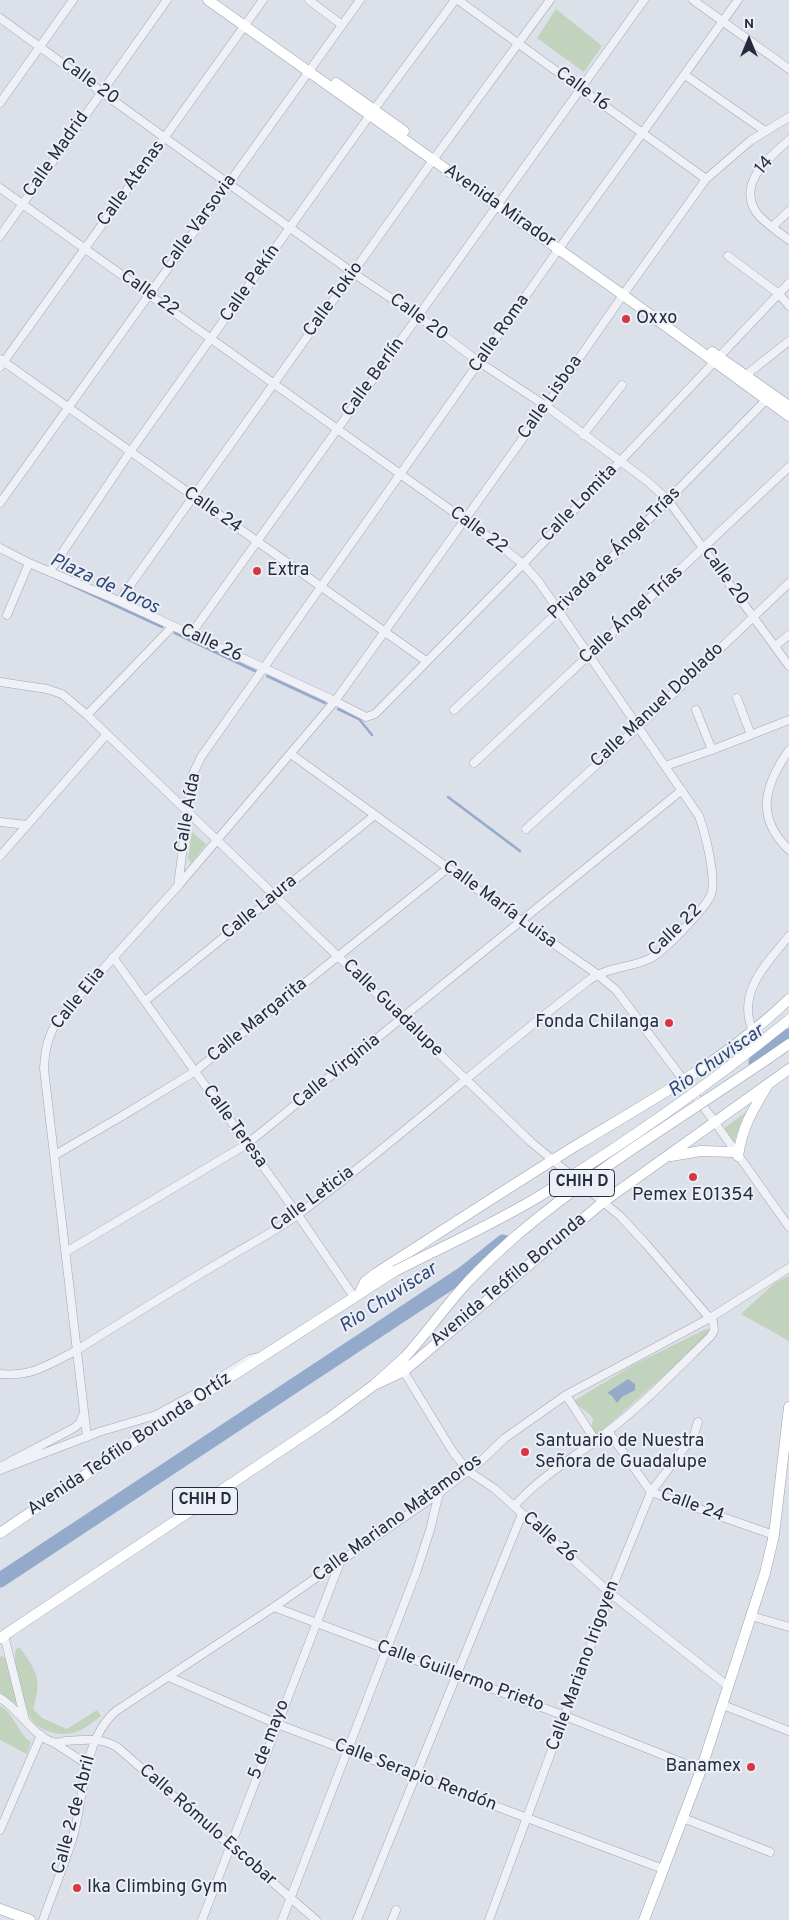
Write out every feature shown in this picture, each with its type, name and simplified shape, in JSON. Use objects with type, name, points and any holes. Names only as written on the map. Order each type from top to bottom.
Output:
[{"type":"main road","name":"Avenida Mirador","points":[[208,0],[246,23],[372,112],[770,397],[789,406]]},
{"type":"main road","name":"Avenida Mirador","points":[[220,0],[246,23]]},
{"type":"main road","name":"Avenida Mirador","points":[[716,359],[746,375],[789,416]]},
{"type":"main road","points":[[357,1295],[365,1282],[375,1274],[552,1160],[684,1080],[753,1032],[789,999]]},
{"type":"main road","points":[[774,1014],[789,1005]]},
{"type":"main road","name":"CHIH D","points":[[262,1357],[395,1271],[550,1189],[713,1081],[789,1020]]},
{"type":"main road","name":"CHIH D","points":[[2,1637],[320,1424],[402,1364],[465,1285],[518,1235],[620,1156],[718,1093],[789,1044]]},
{"type":"main road","name":"Avenida Teófilo Borunda","points":[[402,1364],[604,1202],[714,1121],[789,1069]]},
{"type":"main road","points":[[665,1158],[701,1151],[736,1154],[741,1135],[750,1115],[768,1085]]},
{"type":"main road","name":"Avenida Teófilo Borunda Ortíz","points":[[0,1533],[201,1396],[262,1357]]},
{"type":"main road","points":[[644,1920],[701,1770],[723,1705],[774,1535],[789,1407]]},
{"type":"main road","points":[[0,1908],[30,1920]]},
{"type":"street","points":[[0,103],[73,0]]},
{"type":"street","name":"Calle Madrid","points":[[0,236],[167,0]]},
{"type":"street","name":"Calle Atenas","points":[[1,363],[263,0]]},
{"type":"street","points":[[309,0],[342,25]]},
{"type":"street","name":"Calle Varsovia","points":[[0,503],[360,0]]},
{"type":"street","name":"Calle 16","points":[[457,0],[706,179]]},
{"type":"street","name":"Calle Pekín","points":[[50,571],[130,452],[372,112],[457,0]]},
{"type":"street","name":"Calle Tokio","points":[[118,601],[550,0]]},
{"type":"street","name":"Calle Berlín","points":[[191,634],[644,0]]},
{"type":"street","points":[[693,0],[789,69]]},
{"type":"street","name":"Calle Roma","points":[[264,669],[479,362],[738,0]]},
{"type":"street","name":"Calle 20","points":[[0,18],[353,273],[418,316],[479,362],[546,406],[668,500],[789,666]]},
{"type":"street","points":[[685,74],[765,131]]},
{"type":"street","name":"Calle Lisboa","points":[[335,701],[706,179],[726,160],[765,131],[789,117]]},
{"type":"street","name":"14","points":[[789,140],[759,169],[752,182],[751,194],[756,212],[789,240]]},
{"type":"street","name":"Calle 22","points":[[0,188],[464,520],[523,564],[539,582],[699,816],[705,833],[713,884],[712,894],[705,905],[660,952],[650,959],[597,974]]},
{"type":"street","points":[[772,227],[789,211]]},
{"type":"street","points":[[728,256],[779,294],[789,306]]},
{"type":"street","name":"Calle Lomita","points":[[366,717],[375,714],[523,564],[789,283]]},
{"type":"street","points":[[746,375],[789,341]]},
{"type":"street","name":"Calle 24","points":[[1,363],[426,661]]},
{"type":"street","points":[[583,435],[622,385]]},
{"type":"street","name":"Privada de Ángel Trías","points":[[454,710],[559,611],[770,397]]},
{"type":"street","name":"Calle Ángel Trías","points":[[474,763],[703,550],[789,467]]},
{"type":"street","name":"Calle 26","points":[[0,548],[29,563],[191,634],[366,717]]},
{"type":"street","points":[[7,615],[29,563]]},
{"type":"street","name":"Calle Manuel Doblado","points":[[526,828],[638,727],[789,583]]},
{"type":"street","points":[[87,715],[172,626]]},
{"type":"street","points":[[775,646],[789,635]]},
{"type":"street","name":"Calle Aída","points":[[178,886],[192,776],[201,757],[264,669]]},
{"type":"street","name":"Calle Guadalupe","points":[[0,682],[47,689],[62,694],[87,715],[465,1079],[552,1160],[604,1202],[642,1239],[710,1318],[714,1330],[712,1336],[608,1432]]},
{"type":"street","points":[[737,698],[751,735]]},
{"type":"street","name":"Calle Elia","points":[[87,1437],[44,1069],[45,1047],[52,1029],[59,1018],[178,886],[335,701]]},
{"type":"street","points":[[696,710],[712,750]]},
{"type":"street","points":[[666,766],[789,720]]},
{"type":"street","points":[[0,856],[107,734]]},
{"type":"street","points":[[789,750],[771,781],[766,798],[766,810],[773,830],[789,850]]},
{"type":"street","name":"Calle María Luisa","points":[[291,754],[597,974],[616,990],[714,1121],[789,1227]]},
{"type":"street","name":"Calle Virginia","points":[[66,1252],[247,1144],[682,790]]},
{"type":"street","name":"Calle Laura","points":[[145,1001],[375,815]]},
{"type":"street","points":[[0,822],[27,826]]},
{"type":"street","name":"Calle Margarita","points":[[55,1155],[194,1072],[448,868]]},
{"type":"street","points":[[753,1032],[748,1019],[747,1002],[752,988],[760,973],[789,936]]},
{"type":"street","name":"Calle Teresa","points":[[114,957],[194,1072],[357,1295]]},
{"type":"street","name":"Calle Leticia","points":[[0,1374],[26,1374],[40,1370],[77,1350],[298,1215],[533,1023],[597,974]]},
{"type":"street","name":"Calle Mariano Matamoros","points":[[96,1739],[107,1719],[116,1711],[274,1607],[439,1493],[468,1472],[504,1438],[566,1395],[710,1318],[789,1268]]},
{"type":"street","points":[[0,1468],[156,1415],[184,1401],[250,1359],[262,1357]]},
{"type":"street","name":"Calle 26","points":[[402,1364],[453,1452],[468,1472],[495,1489],[610,1593],[728,1687]]},
{"type":"street","points":[[566,1395],[595,1440]]},
{"type":"street","points":[[0,1468],[74,1428],[80,1423],[84,1413]]},
{"type":"street","name":"Calle Mariano Irigoyen","points":[[489,1920],[610,1593],[651,1492],[694,1435],[698,1422]]},
{"type":"street","points":[[514,1506],[540,1479],[608,1432]]},
{"type":"street","name":"Calle 24","points":[[608,1432],[651,1492],[774,1535]]},
{"type":"street","points":[[282,1920],[416,1573],[430,1530],[439,1493]]},
{"type":"street","points":[[357,1920],[522,1514]]},
{"type":"street","name":"5 de mayo","points":[[202,1920],[276,1724],[341,1560]]},
{"type":"street","name":"Calle Guillermo Prieto","points":[[274,1607],[565,1716],[701,1770]]},
{"type":"street","points":[[751,1616],[789,1628]]},
{"type":"street","points":[[2,1637],[25,1722]]},
{"type":"street","name":"Calle Serapio Rendón","points":[[169,1677],[276,1724],[663,1869]]},
{"type":"street","points":[[0,1698],[10,1705],[25,1722],[41,1735],[88,1766]]},
{"type":"street","points":[[723,1705],[789,1731]]},
{"type":"street","points":[[0,1830],[41,1735]]},
{"type":"street","points":[[53,1742],[96,1739]]},
{"type":"street","name":"Calle 2 de Abril","points":[[43,1920],[74,1834],[88,1766],[96,1739]]},
{"type":"street","name":"Calle Rómulo Escobar","points":[[96,1739],[103,1740],[117,1747],[316,1920]]},
{"type":"street","points":[[683,1818],[770,1852]]},
{"type":"street","points":[[392,1920],[396,1910]]},
{"type":"green space","points":[[556,9],[602,46],[584,72],[537,38]]},
{"type":"green space","points":[[192,832],[206,844],[190,862],[188,858]]},
{"type":"green space","points":[[746,1112],[742,1120],[734,1142],[723,1129]]},
{"type":"green space","points":[[789,1276],[789,1341],[741,1314],[776,1282]]},
{"type":"green space","points":[[706,1329],[710,1329],[710,1331],[695,1348],[597,1435],[591,1429],[593,1419],[574,1401],[633,1365]]},
{"type":"green space","points":[[20,1648],[37,1677],[38,1684],[33,1709],[42,1718],[67,1729],[97,1710],[101,1716],[76,1732],[63,1734],[46,1730],[37,1725],[32,1720],[27,1709],[16,1668],[16,1649]]},
{"type":"green space","points":[[2,1656],[6,1660],[17,1704],[0,1693],[0,1657]]},
{"type":"green space","points":[[0,1706],[9,1714],[22,1733],[31,1742],[27,1754],[0,1740]]},
{"type":"water","points":[[628,1379],[635,1384],[635,1390],[622,1397],[617,1403],[607,1393]]},
{"type":"waterway","name":"Plaza de Toros","points":[[56,578],[162,627]]},
{"type":"waterway","name":"Plaza de Toros","points":[[175,633],[255,671]]},
{"type":"waterway","name":"Plaza de Toros","points":[[267,676],[325,703]]},
{"type":"waterway","name":"Plaza de Toros","points":[[338,709],[359,719],[372,735]]},
{"type":"waterway","name":"Plaza de Toros","points":[[448,797],[520,851]]},
{"type":"waterway","name":"Rio Chuviscar","points":[[756,1062],[789,1036]]},
{"type":"waterway","name":"Rio Chuviscar","points":[[576,1184],[601,1164],[638,1139]]},
{"type":"waterway","name":"Rio Chuviscar","points":[[0,1580],[463,1274],[503,1242]]},
{"type":"place","name":"Oxxo","points":[[626,319]]},
{"type":"place","name":"Extra","points":[[257,571]]},
{"type":"place","name":"Fonda Chilanga","points":[[669,1023]]},
{"type":"place","name":"Pemex E01354","points":[[693,1177]]},
{"type":"place","name":"Santuario de Nuestra Señora de Guadalupe","points":[[525,1452]]},
{"type":"place","name":"Banamex","points":[[751,1767]]},
{"type":"place","name":"Ika Climbing Gym","points":[[77,1888]]}]
